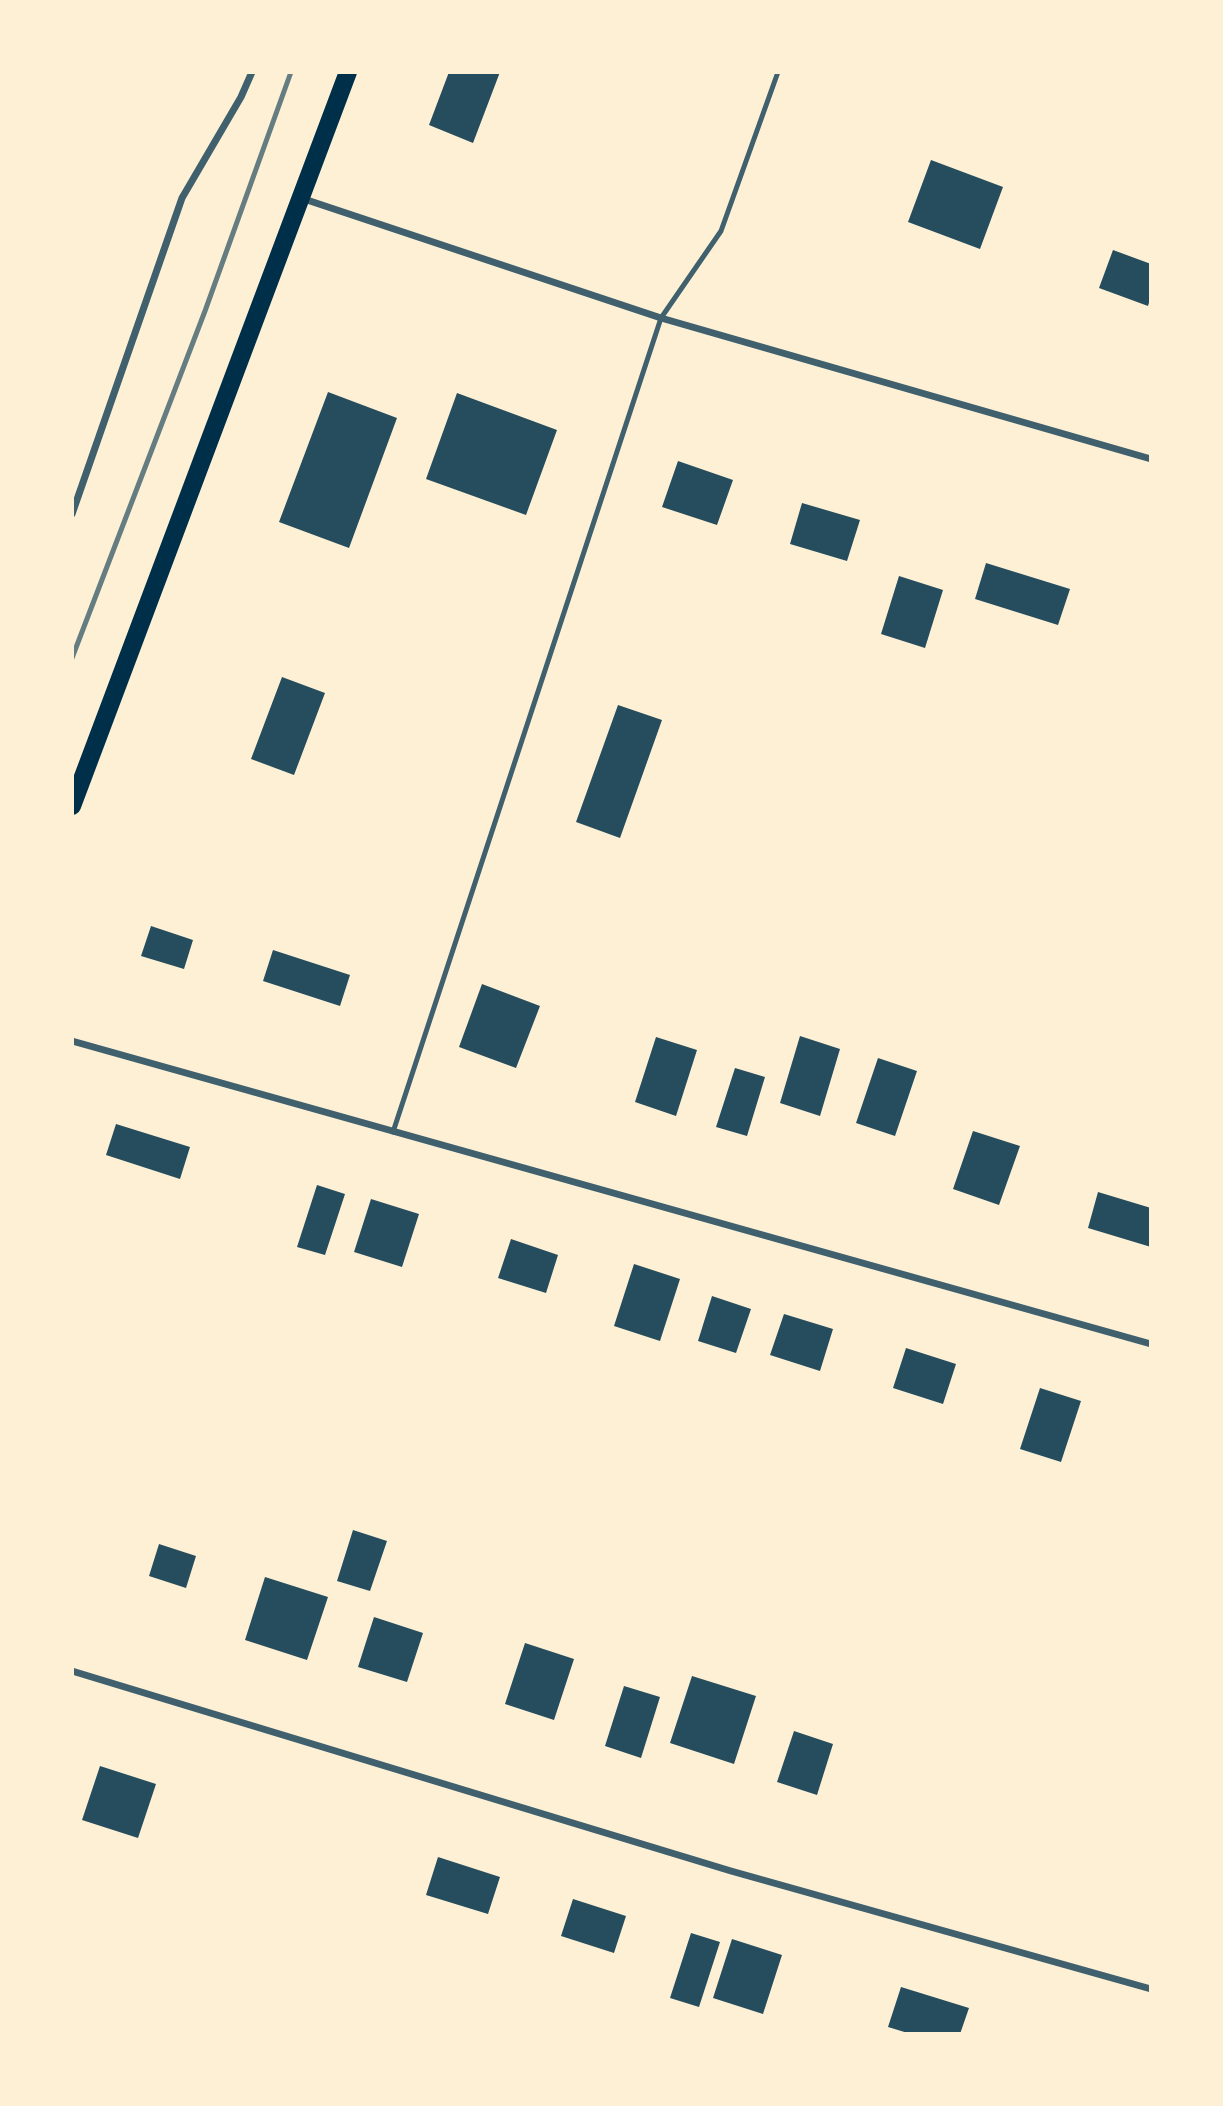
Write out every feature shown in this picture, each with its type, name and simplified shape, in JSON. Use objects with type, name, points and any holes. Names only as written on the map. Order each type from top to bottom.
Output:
[{"type":"main road","points":[[72,806],[348,72]]},
{"type":"street","points":[[72,514],[183,198],[241,97],[251,72]]},
{"type":"street","points":[[300,198],[661,318],[1151,459]]},
{"type":"street","points":[[72,1041],[1151,1345]]},
{"type":"street","points":[[72,1671],[731,1871],[1151,1989]]},
{"type":"lane","points":[[393,1132],[661,318],[721,231],[778,72]]},
{"type":"building","points":[[449,72],[500,72],[473,143],[429,125]]},
{"type":"building","points":[[931,160],[1003,187],[980,249],[908,222]]},
{"type":"building","points":[[1113,250],[1151,264],[1151,296],[1148,306],[1099,288]]},
{"type":"building","points":[[328,392],[397,418],[349,548],[279,522]]},
{"type":"building","points":[[457,393],[557,430],[526,515],[426,479]]},
{"type":"building","points":[[678,461],[733,480],[717,525],[662,507]]},
{"type":"building","points":[[802,503],[860,520],[847,561],[790,544]]},
{"type":"building","points":[[986,563],[1070,589],[1058,625],[975,599]]},
{"type":"building","points":[[899,576],[943,590],[925,648],[881,634]]},
{"type":"building","points":[[282,677],[325,693],[294,775],[251,759]]},
{"type":"building","points":[[618,705],[662,720],[620,838],[576,822]]},
{"type":"building","points":[[151,926],[193,940],[184,969],[141,956]]},
{"type":"building","points":[[273,950],[350,975],[340,1006],[263,981]]},
{"type":"building","points":[[482,984],[540,1006],[516,1068],[459,1047]]},
{"type":"building","points":[[800,1036],[840,1049],[820,1116],[780,1103]]},
{"type":"building","points":[[656,1037],[697,1050],[676,1116],[635,1102]]},
{"type":"building","points":[[878,1058],[917,1071],[895,1136],[856,1123]]},
{"type":"building","points":[[735,1068],[765,1077],[747,1136],[716,1127]]},
{"type":"building","points":[[116,1124],[190,1147],[180,1179],[106,1155]]},
{"type":"building","points":[[973,1131],[1020,1146],[999,1205],[953,1189]]},
{"type":"building","points":[[317,1185],[345,1194],[325,1255],[297,1247]]},
{"type":"building","points":[[1098,1192],[1151,1208],[1151,1247],[1088,1228]]},
{"type":"building","points":[[371,1199],[419,1214],[402,1267],[354,1252]]},
{"type":"building","points":[[511,1239],[558,1255],[546,1293],[498,1278]]},
{"type":"building","points":[[634,1264],[680,1279],[660,1341],[614,1326]]},
{"type":"building","points":[[712,1296],[751,1309],[736,1353],[698,1341]]},
{"type":"building","points":[[784,1314],[833,1329],[820,1371],[770,1355]]},
{"type":"building","points":[[906,1348],[956,1364],[943,1404],[893,1388]]},
{"type":"building","points":[[1040,1388],[1081,1401],[1061,1462],[1020,1449]]},
{"type":"building","points":[[353,1530],[387,1541],[370,1591],[337,1581]]},
{"type":"building","points":[[159,1544],[196,1556],[186,1588],[149,1576]]},
{"type":"building","points":[[265,1577],[328,1597],[307,1660],[245,1640]]},
{"type":"building","points":[[374,1617],[423,1633],[407,1682],[358,1667]]},
{"type":"building","points":[[525,1643],[574,1659],[554,1720],[505,1704]]},
{"type":"building","points":[[692,1676],[756,1696],[734,1764],[670,1743]]},
{"type":"building","points":[[624,1686],[660,1697],[641,1758],[605,1746]]},
{"type":"building","points":[[794,1731],[833,1744],[817,1795],[777,1782]]},
{"type":"building","points":[[100,1766],[156,1784],[138,1838],[82,1820]]},
{"type":"building","points":[[438,1857],[500,1877],[488,1914],[426,1895]]},
{"type":"building","points":[[573,1899],[626,1916],[614,1953],[561,1936]]},
{"type":"building","points":[[691,1933],[720,1942],[699,2007],[670,1998]]},
{"type":"building","points":[[732,1939],[782,1955],[763,2014],[713,1998]]},
{"type":"building","points":[[901,1987],[969,2008],[960,2034],[911,2034],[888,2027]]},
{"type":"railway","points":[[72,658],[205,311],[291,72]]}]
